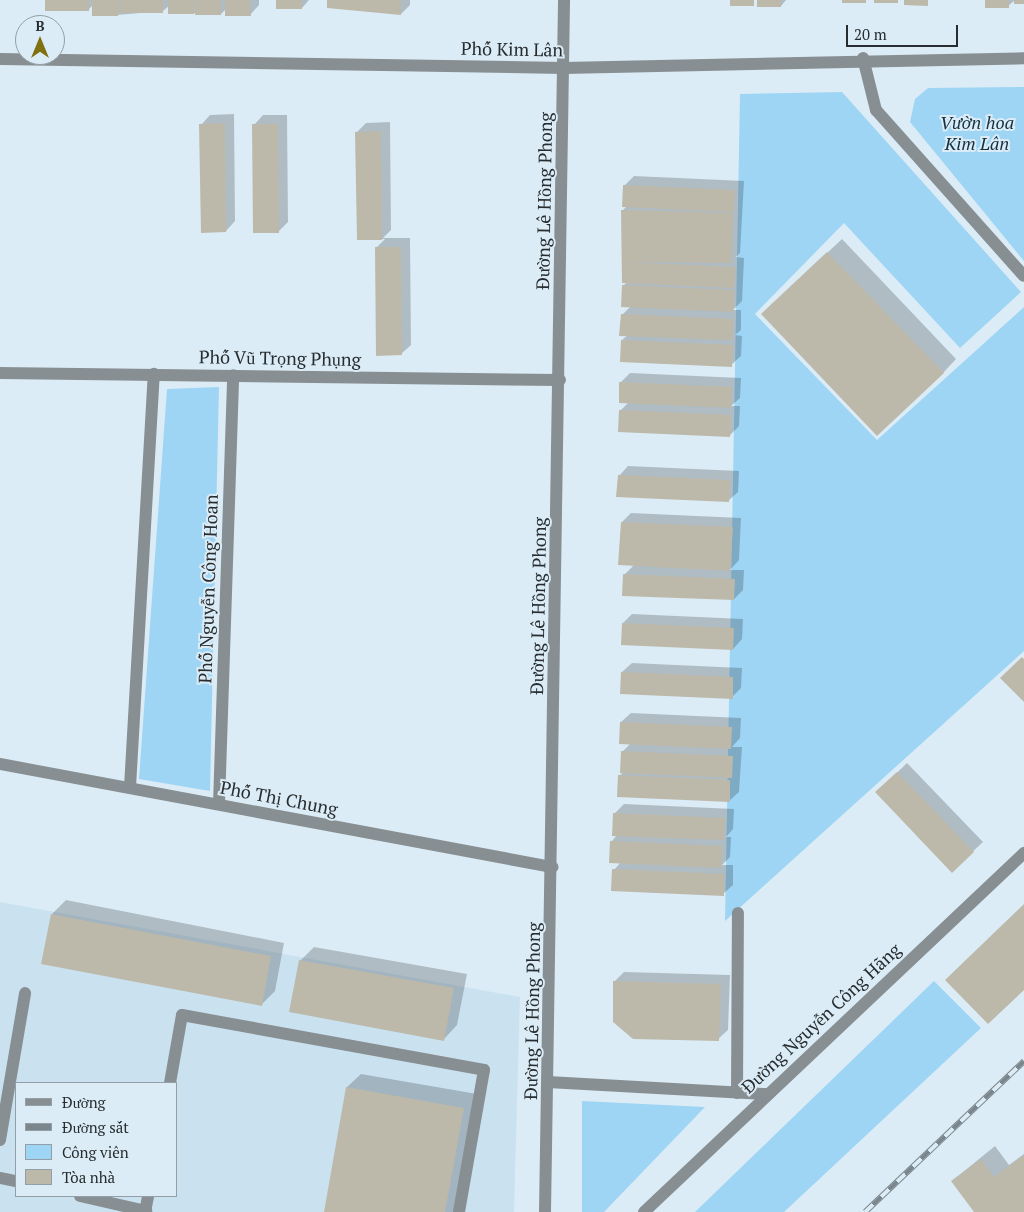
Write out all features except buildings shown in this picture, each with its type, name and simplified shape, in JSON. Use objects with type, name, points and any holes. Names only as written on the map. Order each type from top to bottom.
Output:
[{"type":"street","name":"Đường Lê Hồng Phong","points":[[546,1212],[560,380],[564,0]]},
{"type":"street","name":"Phố Kim Lân","points":[[0,59],[564,68],[863,58],[1024,58]]},
{"type":"street","points":[[863,58],[876,110],[1024,276]]},
{"type":"street","name":"Phố Vũ Trọng Phụng","points":[[0,373],[560,380]]},
{"type":"street","points":[[130,787],[154,374]]},
{"type":"street","name":"Phố Nguyễn Công Hoan","points":[[219,804],[233,375]]},
{"type":"street","name":"Phố Thị Chung","points":[[0,764],[552,867]]},
{"type":"street","name":"Đường Nguyễn Công Hãng","points":[[644,1212],[765,1094],[1024,853]]},
{"type":"street","points":[[737,1093],[738,913]]},
{"type":"street","points":[[0,1140],[25,993]]},
{"type":"street","points":[[170,1082],[182,1015],[484,1070],[459,1212]]},
{"type":"street","points":[[548,1082],[765,1094]]},
{"type":"street","points":[[0,1178],[15,1181]]},
{"type":"street","points":[[84,1197],[145,1211],[148,1197]]},
{"type":"shaded area","points":[[0,902],[520,997],[514,1212],[0,1212]]},
{"type":"green space","name":"Vườn hoa Kim Lân","points":[[1024,87],[1024,261],[910,122],[915,99],[928,88]]},
{"type":"green space","points":[[842,92],[1021,292],[960,348],[844,223],[755,314],[877,440],[1024,307],[1024,651],[725,921],[740,94]]},
{"type":"green space","points":[[219,387],[210,791],[139,779],[167,389]]},
{"type":"green space","points":[[934,981],[981,1028],[784,1212],[695,1212]]},
{"type":"green space","points":[[582,1101],[705,1107],[604,1212],[582,1212]]},
{"type":"railway","points":[[865,1212],[1024,1061]]}]
